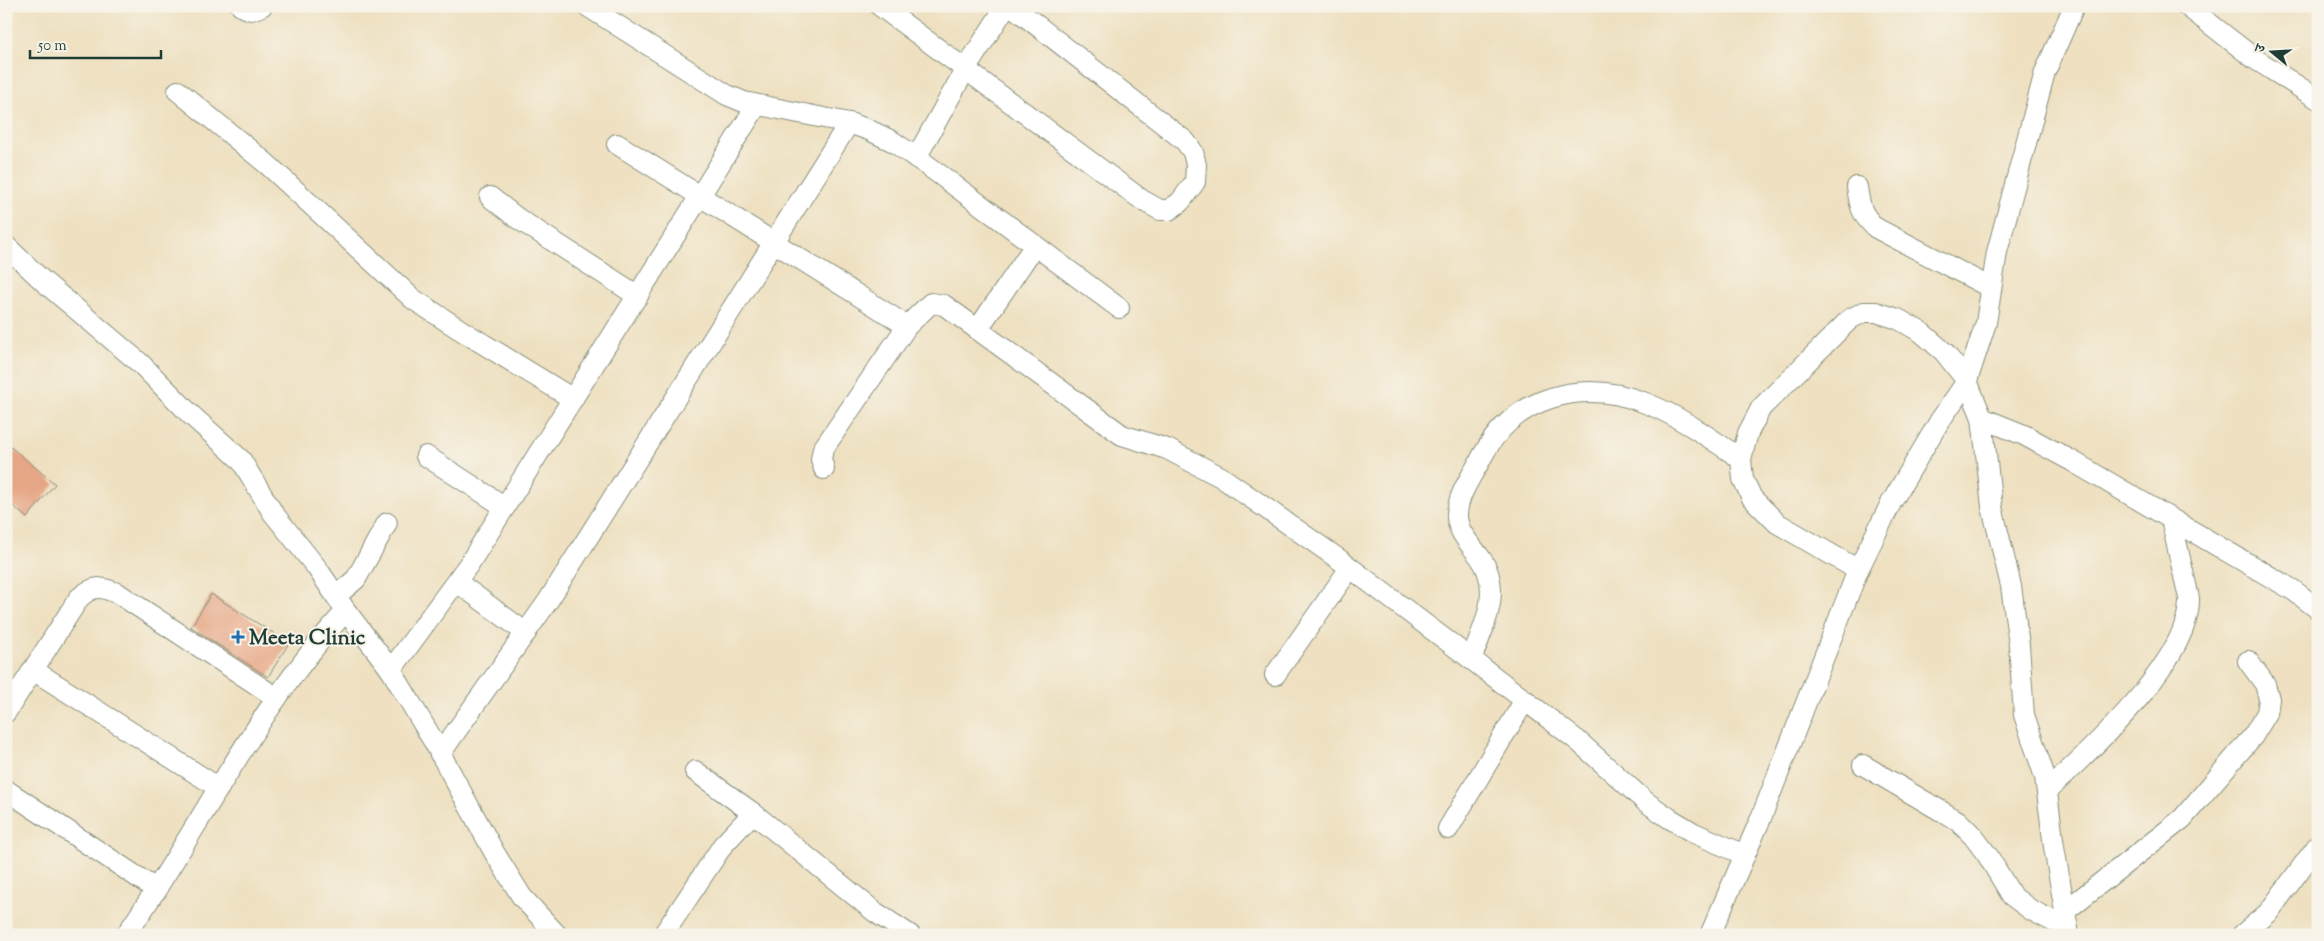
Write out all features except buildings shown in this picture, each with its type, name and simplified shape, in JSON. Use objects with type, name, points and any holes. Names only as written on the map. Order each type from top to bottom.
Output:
[{"type":"street","points":[[241,6],[251,10],[262,6]]},
{"type":"street","points":[[587,6],[727,95],[757,105],[849,123],[869,130],[916,158],[1119,308]]},
{"type":"street","points":[[880,6],[1142,200],[1160,210],[1169,210],[1180,202],[1195,182],[1196,165],[1192,152],[1185,141],[1012,6]]},
{"type":"street","points":[[916,158],[965,70],[1006,6]]},
{"type":"street","points":[[1710,935],[1745,855],[1858,570],[1891,503],[1939,422],[1967,381],[1986,323],[1996,252],[2045,72],[2074,6]]},
{"type":"street","points":[[2187,6],[2256,59],[2318,98]]},
{"type":"street","points":[[178,90],[268,165],[413,299],[573,399]]},
{"type":"street","points":[[391,670],[457,582],[757,105]]},
{"type":"street","points":[[440,754],[526,633],[849,123]]},
{"type":"street","points":[[617,144],[907,326]]},
{"type":"street","points":[[1857,187],[1864,217],[1876,228],[1991,288]]},
{"type":"street","points":[[490,197],[517,218],[638,296]]},
{"type":"street","points":[[978,329],[1035,245]]},
{"type":"street","points":[[6,246],[43,282],[141,364],[241,460],[273,513],[318,568],[341,604],[391,670],[494,852],[522,897],[557,935]]},
{"type":"street","points":[[824,469],[821,459],[823,449],[907,326],[931,302],[944,305],[1122,434],[1167,449],[1221,477],[1350,568],[1525,700],[1578,741],[1646,802],[1694,833],[1745,855]]},
{"type":"street","points":[[1858,570],[1777,523],[1752,498],[1743,480],[1741,459],[1748,433],[1761,408],[1850,319],[1864,312],[1876,312],[1898,319],[1922,332],[1944,352],[1967,381],[1982,418],[1992,507],[2011,586],[2019,645],[2024,715],[2045,777],[2067,925]]},
{"type":"street","points":[[1471,660],[1489,616],[1491,599],[1490,577],[1481,558],[1458,523],[1457,512],[1460,498],[1488,447],[1502,426],[1528,407],[1545,399],[1569,393],[1608,394],[1642,402],[1710,437],[1741,459]]},
{"type":"street","points":[[1982,418],[2024,435],[2293,590],[2318,609]]},
{"type":"street","points":[[426,456],[505,507]]},
{"type":"street","points":[[2047,791],[2116,725],[2163,664],[2184,629],[2190,611],[2189,598],[2171,519]]},
{"type":"street","points":[[126,935],[158,890],[219,788],[277,698],[341,604],[387,523]]},
{"type":"street","points":[[1276,675],[1350,568]]},
{"type":"street","points":[[457,582],[526,633]]},
{"type":"street","points":[[6,712],[78,598],[90,589],[104,588],[119,594],[277,698]]},
{"type":"street","points":[[2067,925],[2182,819],[2253,736],[2267,713],[2270,699],[2265,684],[2248,661]]},
{"type":"street","points":[[33,670],[219,788]]},
{"type":"street","points":[[1448,829],[1525,700]]},
{"type":"street","points":[[1863,765],[1958,821],[1973,836],[1988,856],[2012,896],[2031,910],[2067,925]]},
{"type":"street","points":[[695,770],[753,813],[875,912],[910,935]]},
{"type":"street","points":[[6,790],[158,890]]},
{"type":"street","points":[[662,935],[723,845],[753,813]]},
{"type":"street","points":[[2242,935],[2268,913],[2318,844]]},
{"type":"place","name":"Meeta Clinic","points":[[238,637]]}]
